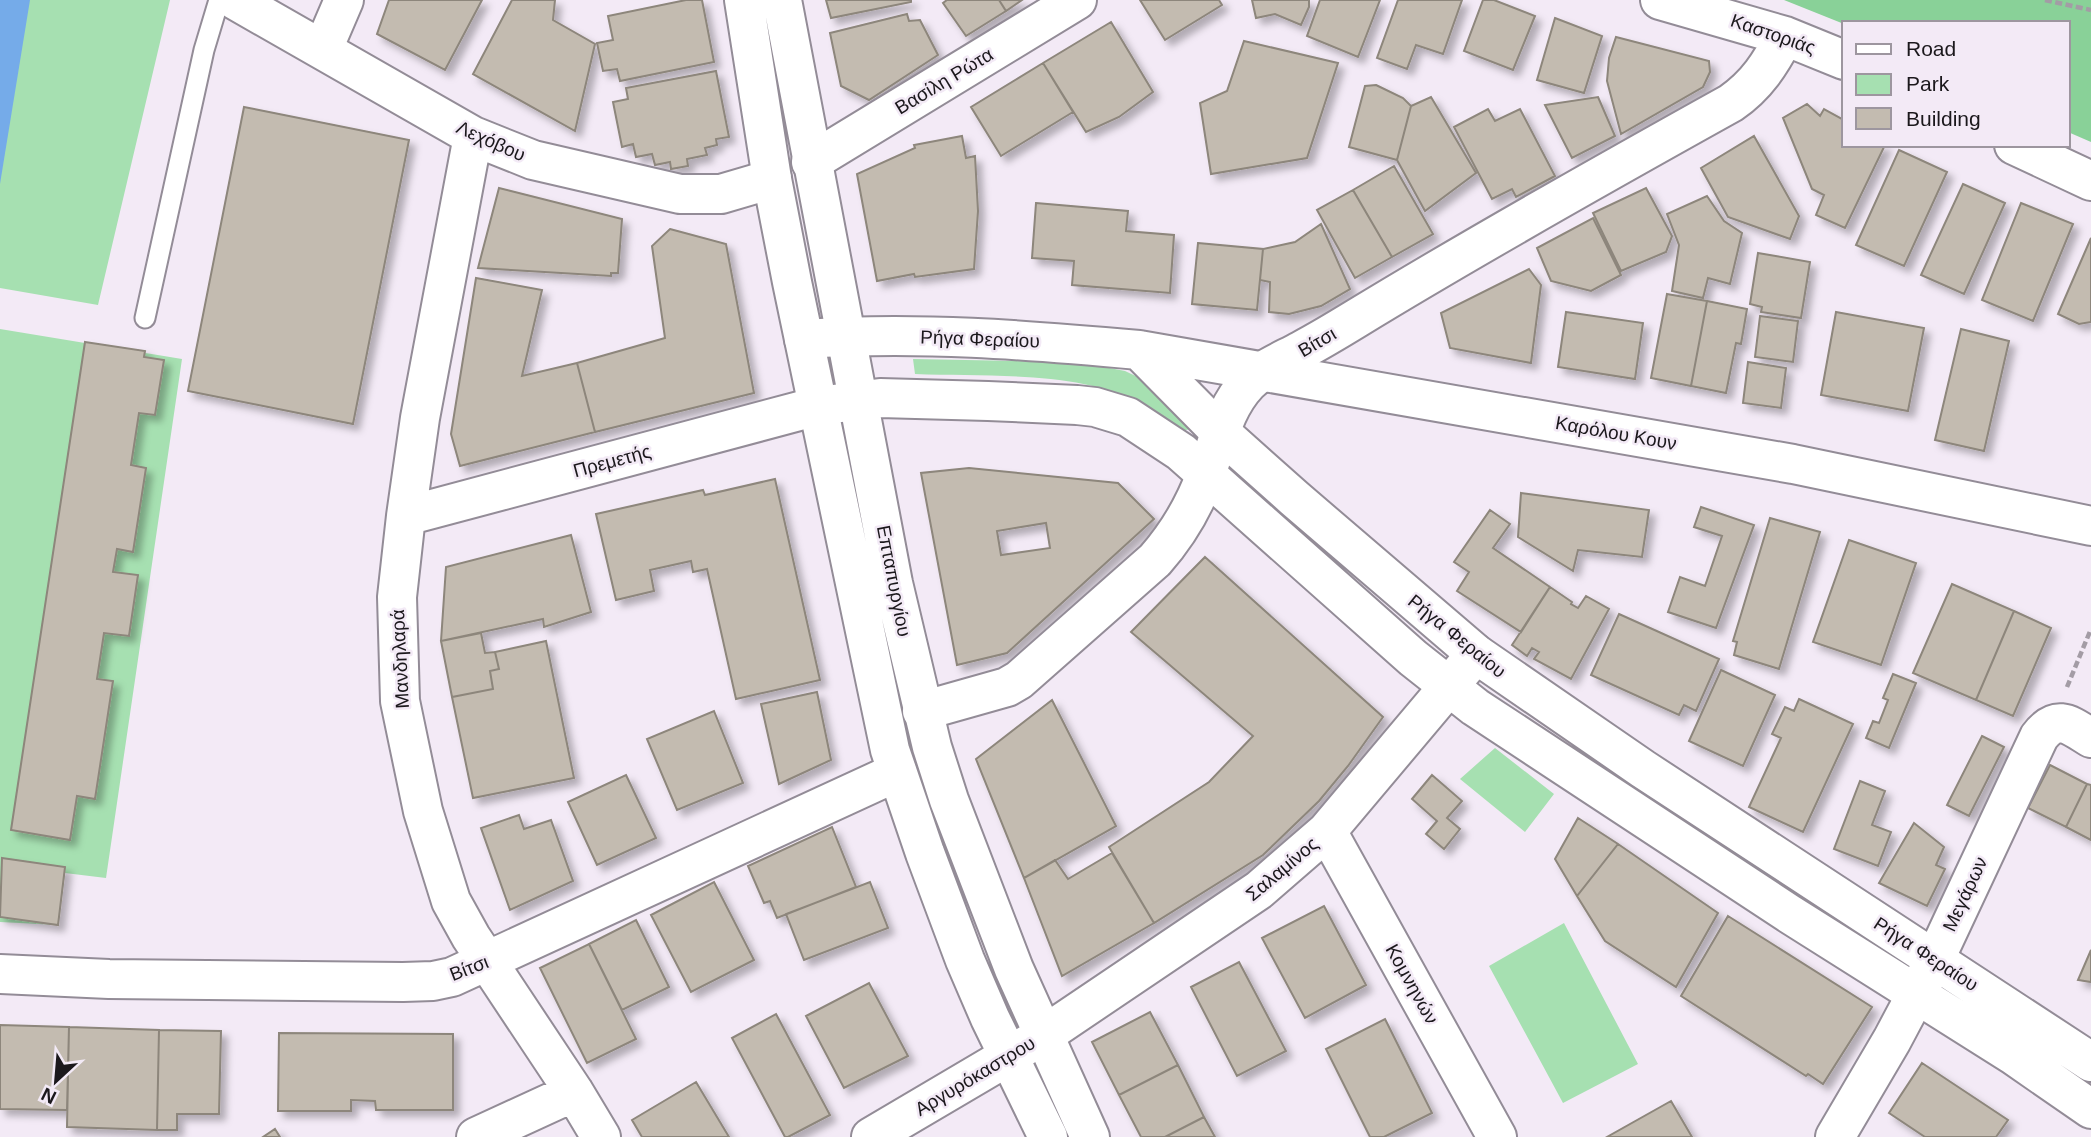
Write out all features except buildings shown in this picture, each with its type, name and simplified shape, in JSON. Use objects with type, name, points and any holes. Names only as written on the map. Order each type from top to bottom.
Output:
[{"type":"street","name":"Λεχόβου","points":[[235,0],[473,136],[533,160],[680,194],[721,194],[772,179]]},
{"type":"street","points":[[323,49],[344,0]]},
{"type":"street","name":"Επταπυργίου","points":[[744,0],[772,179],[878,700],[897,772],[946,912],[990,1018],[1048,1137]]},
{"type":"street","name":"Επταπυργίου","points":[[782,0],[893,583],[922,710],[938,769],[1014,969],[1090,1137]]},
{"type":"street","name":"Βασίλη Ρώτα","points":[[811,162],[1077,0]]},
{"type":"street","name":"Καστοριάς","points":[[1660,0],[1785,36],[1842,59]]},
{"type":"street","name":"Βίτσι","points":[[922,710],[1007,687],[1028,673],[1155,560],[1178,532],[1206,473],[1220,432],[1239,394],[1250,381],[1731,103],[1762,76],[1785,36]]},
{"type":"street","name":"Μανδηλαρά","points":[[473,136],[420,418],[398,575],[396,616],[400,701],[423,811],[443,882],[458,916],[601,1137]]},
{"type":"street","points":[[2018,147],[2091,181]]},
{"type":"street","name":"Ρήγα Φεραίου","points":[[804,340],[846,336],[977,337],[1139,350],[1220,432],[1476,654],[1632,762],[2091,1062]]},
{"type":"street","name":"Καρόλου Κουν","points":[[1139,350],[1793,464],[2091,526]]},
{"type":"street","name":"Ρήγα Φεραίου","points":[[818,406],[859,399],[907,398],[1096,407],[1113,411],[1142,426],[1181,452],[1206,473],[1448,687],[1487,716],[2013,1055],[2091,1109]]},
{"type":"street","name":"Πρεμετής","points":[[406,516],[818,406]]},
{"type":"street","name":"Σαλαμίνος","points":[[1044,1035],[1252,895],[1327,831],[1476,654]]},
{"type":"street","points":[[2052,724],[2062,723],[2091,738]]},
{"type":"street","name":"Μεγάρων","points":[[1835,1137],[1917,995],[2035,745],[2052,724]]},
{"type":"street","name":"Βίτσι","points":[[0,974],[109,979],[402,982],[452,977],[897,772]]},
{"type":"street","name":"Κομνηνών","points":[[1327,831],[1497,1137]]},
{"type":"street","name":"Αργυρόκαστρου","points":[[871,1137],[1044,1035]]},
{"type":"street","points":[[475,1137],[574,1092]]},
{"type":"lane","points":[[145,318],[204,51],[219,0]]},
{"type":"path","points":[[2045,0],[2091,10]]},
{"type":"path","points":[[2052,724],[2091,629]]},
{"type":"green space","points":[[0,0],[170,0],[98,305],[0,288]]},
{"type":"green space","points":[[1784,0],[2091,0],[2091,142],[2070,133],[2070,21],[1842,21],[1842,23]]},
{"type":"green space","points":[[0,329],[182,359],[106,878],[65,873],[58,925],[0,922]]},
{"type":"green space","points":[[913,359],[1063,362],[1125,371],[1142,379],[1192,429],[1180,431],[1146,405],[1093,386],[1033,378],[915,374]]},
{"type":"green space","points":[[1495,748],[1554,794],[1525,832],[1460,779]]},
{"type":"green space","points":[[1564,923],[1638,1064],[1563,1103],[1489,966]]},
{"type":"water","points":[[0,0],[30,0],[0,184]]}]
